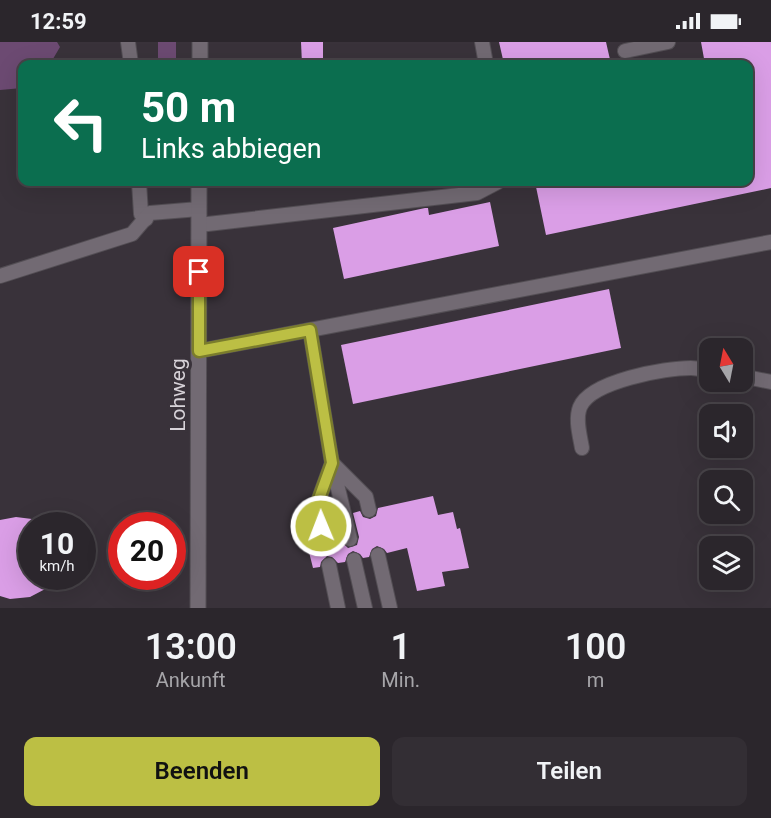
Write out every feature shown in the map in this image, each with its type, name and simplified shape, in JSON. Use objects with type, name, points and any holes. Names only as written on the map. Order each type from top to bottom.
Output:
[{"type":"street","points":[[200,42],[200,60]]},
{"type":"street","name":"Lohweg","points":[[198,608],[200,186]]},
{"type":"lane","points":[[128,42],[130,60]]},
{"type":"lane","points":[[482,42],[485,60]]},
{"type":"lane","points":[[625,51],[668,42]]},
{"type":"lane","points":[[139,186],[141,214],[146,219]]},
{"type":"lane","points":[[199,225],[477,193],[490,186]]},
{"type":"lane","points":[[0,276],[132,234],[150,213],[199,209]]},
{"type":"lane","points":[[199,351],[771,242]]},
{"type":"lane","points":[[310,330],[332,463],[350,539]]},
{"type":"lane","points":[[582,448],[578,426],[580,407],[591,393],[610,384],[652,373],[691,368],[699,369]]},
{"type":"lane","points":[[753,378],[771,382]]},
{"type":"lane","points":[[332,463],[366,497],[369,510]]},
{"type":"lane","points":[[325,544],[316,507],[332,463]]},
{"type":"lane","points":[[378,555],[390,608]]},
{"type":"lane","points":[[354,560],[365,608]]},
{"type":"lane","points":[[329,565],[338,608]]},
{"type":"shaded area","points":[[0,42],[57,42],[60,47],[52,60],[18,60],[18,88],[0,90]]},
{"type":"shaded area","points":[[158,42],[176,42],[176,60],[158,60]]},
{"type":"building","points":[[301,42],[323,42],[323,60],[302,60]]},
{"type":"building","points":[[499,42],[606,42],[610,60],[503,60]]},
{"type":"building","points":[[701,42],[771,42],[771,188],[546,235],[536,186],[753,186],[753,60],[704,60]]},
{"type":"building","points":[[490,202],[499,246],[344,279],[333,228],[425,208],[428,208],[429,215]]},
{"type":"building","points":[[609,289],[621,348],[353,404],[341,345]]},
{"type":"building","points":[[433,496],[438,515],[453,512],[457,529],[460,528],[469,568],[442,572],[445,586],[417,591],[407,548],[387,553],[377,546],[372,549],[369,557],[363,558],[353,551],[348,554],[345,562],[338,563],[332,557],[327,556],[321,562],[320,567],[313,568],[308,548],[316,546],[319,552],[326,554],[332,551],[334,542],[341,541],[348,548],[357,545],[359,537],[353,513],[360,511],[363,517],[370,519],[376,516],[378,508]]},
{"type":"building","points":[[18,517],[18,590],[43,590],[30,597],[10,599],[0,596],[0,520]]},
{"type":"route","points":[[199,272],[199,351],[310,330],[332,463],[316,507],[321,526]]}]
